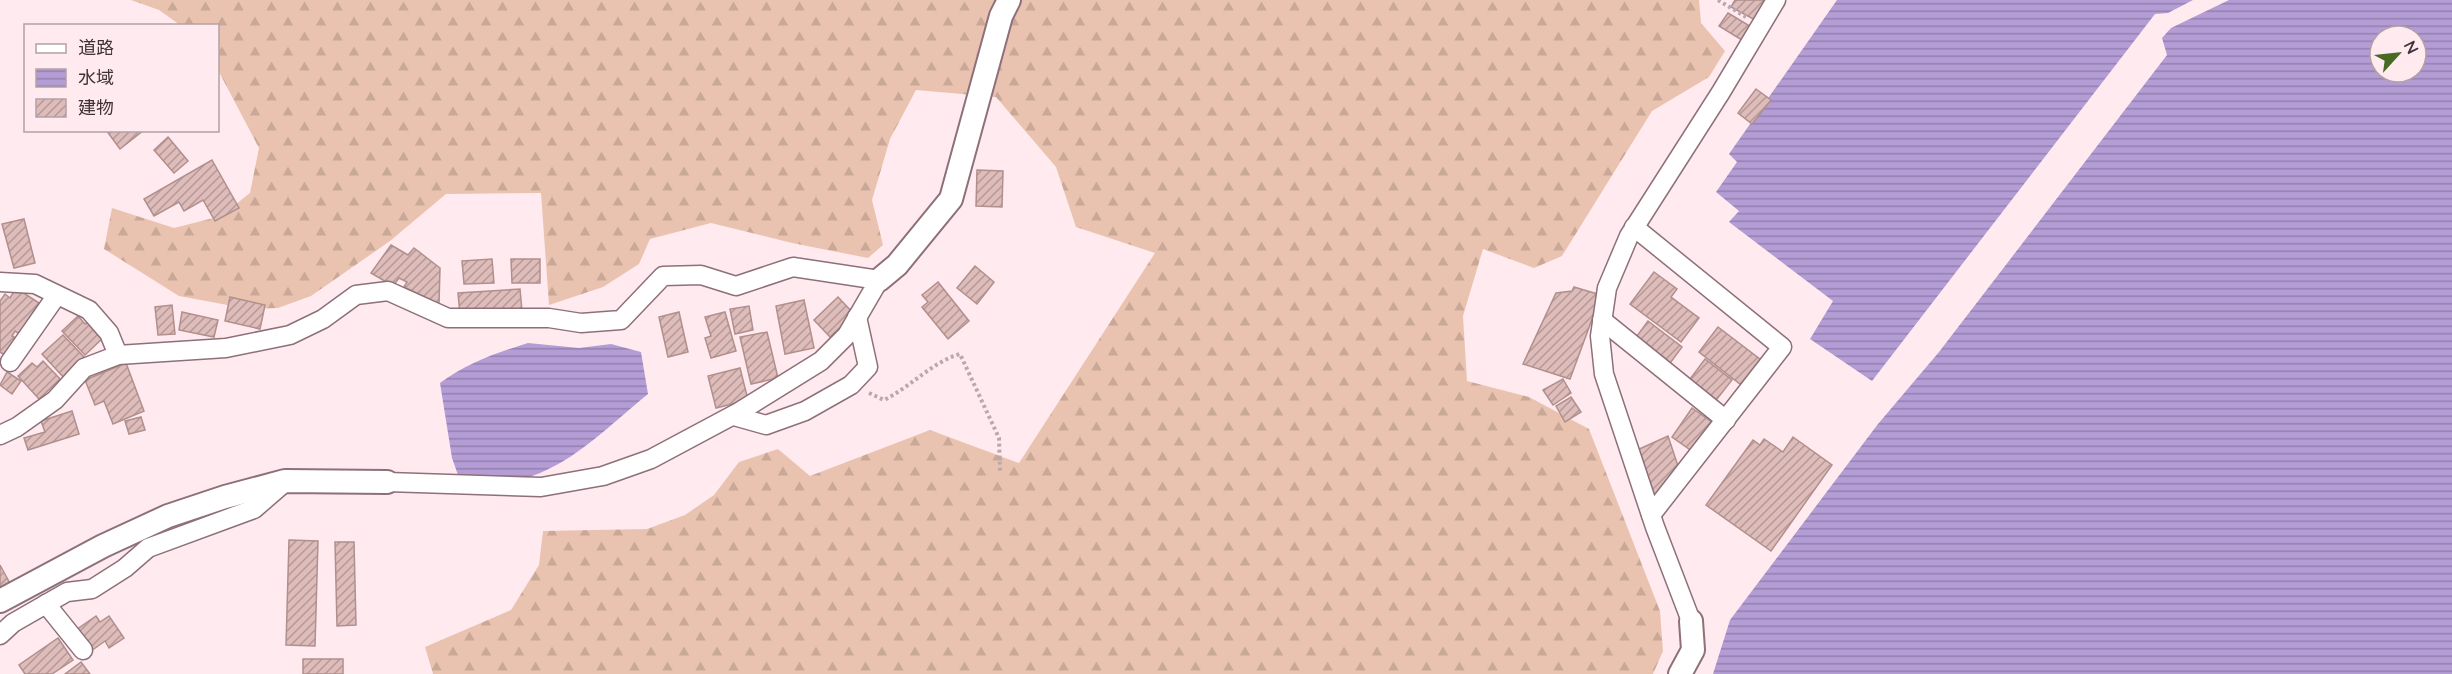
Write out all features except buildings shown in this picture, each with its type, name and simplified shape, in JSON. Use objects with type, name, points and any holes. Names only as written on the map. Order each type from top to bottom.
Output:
[{"type":"street","points":[[0,601],[103,546],[168,516],[225,497],[285,481],[541,487],[603,476],[651,459],[734,416],[821,361],[847,335],[879,280],[897,265],[951,199],[1001,16],[1009,0]]},
{"type":"street","points":[[1680,674],[1693,650],[1691,621],[1651,515],[1604,374],[1600,336],[1602,320],[1607,288],[1634,227],[1776,0]]},
{"type":"street","points":[[1634,227],[1782,347],[1651,515]]},
{"type":"street","points":[[0,435],[17,427],[55,400],[84,368],[118,355],[226,348],[290,335],[323,319],[356,295],[388,291],[448,318],[549,318],[581,323],[621,320],[663,276],[701,275],[736,286],[793,267],[879,280]]},
{"type":"street","points":[[0,282],[35,284],[89,310],[109,333],[118,355]]},
{"type":"street","points":[[10,362],[57,295]]},
{"type":"street","points":[[734,416],[766,425],[805,411],[852,385],[868,368],[857,317]]},
{"type":"street","points":[[1602,320],[1726,420]]},
{"type":"street","points":[[0,635],[13,623],[67,592],[92,589],[125,568],[148,548],[254,509],[285,481]]},
{"type":"street","points":[[46,604],[82,650]]},
{"type":"path","points":[[1718,0],[1761,26]]},
{"type":"path","points":[[852,385],[885,400],[905,390],[944,359],[960,354],[999,438],[1000,471]]},
{"type":"green space","points":[[131,0],[1699,0],[1701,23],[1725,51],[1709,77],[1652,111],[1562,256],[1534,268],[1483,249],[1463,316],[1467,381],[1529,397],[1589,429],[1660,611],[1663,651],[1653,674],[433,674],[425,647],[511,610],[539,565],[543,531],[647,529],[685,515],[714,495],[739,462],[778,449],[810,476],[930,430],[1019,463],[1155,253],[1076,227],[1056,167],[996,97],[916,90],[890,139],[872,200],[883,245],[868,258],[792,243],[711,223],[650,239],[639,264],[603,287],[549,305],[541,193],[446,194],[390,241],[311,296],[278,308],[249,309],[179,296],[104,249],[112,208],[174,228],[221,216],[250,193],[259,148],[219,72],[219,24],[179,24],[159,10]]},
{"type":"water","points":[[1837,0],[2193,0],[2168,13],[2155,14],[1872,381],[1810,339],[1833,301],[1729,222],[1739,211],[1716,192],[1737,162],[1729,154]]},
{"type":"water","points":[[2229,0],[2452,0],[2452,674],[1713,674],[1730,620],[1878,424],[1939,352],[2167,55],[2162,38],[2171,28]]},
{"type":"water","points":[[528,343],[579,348],[611,344],[641,352],[648,394],[579,451],[532,476],[496,478],[458,475],[452,458],[440,383],[482,359]]}]
